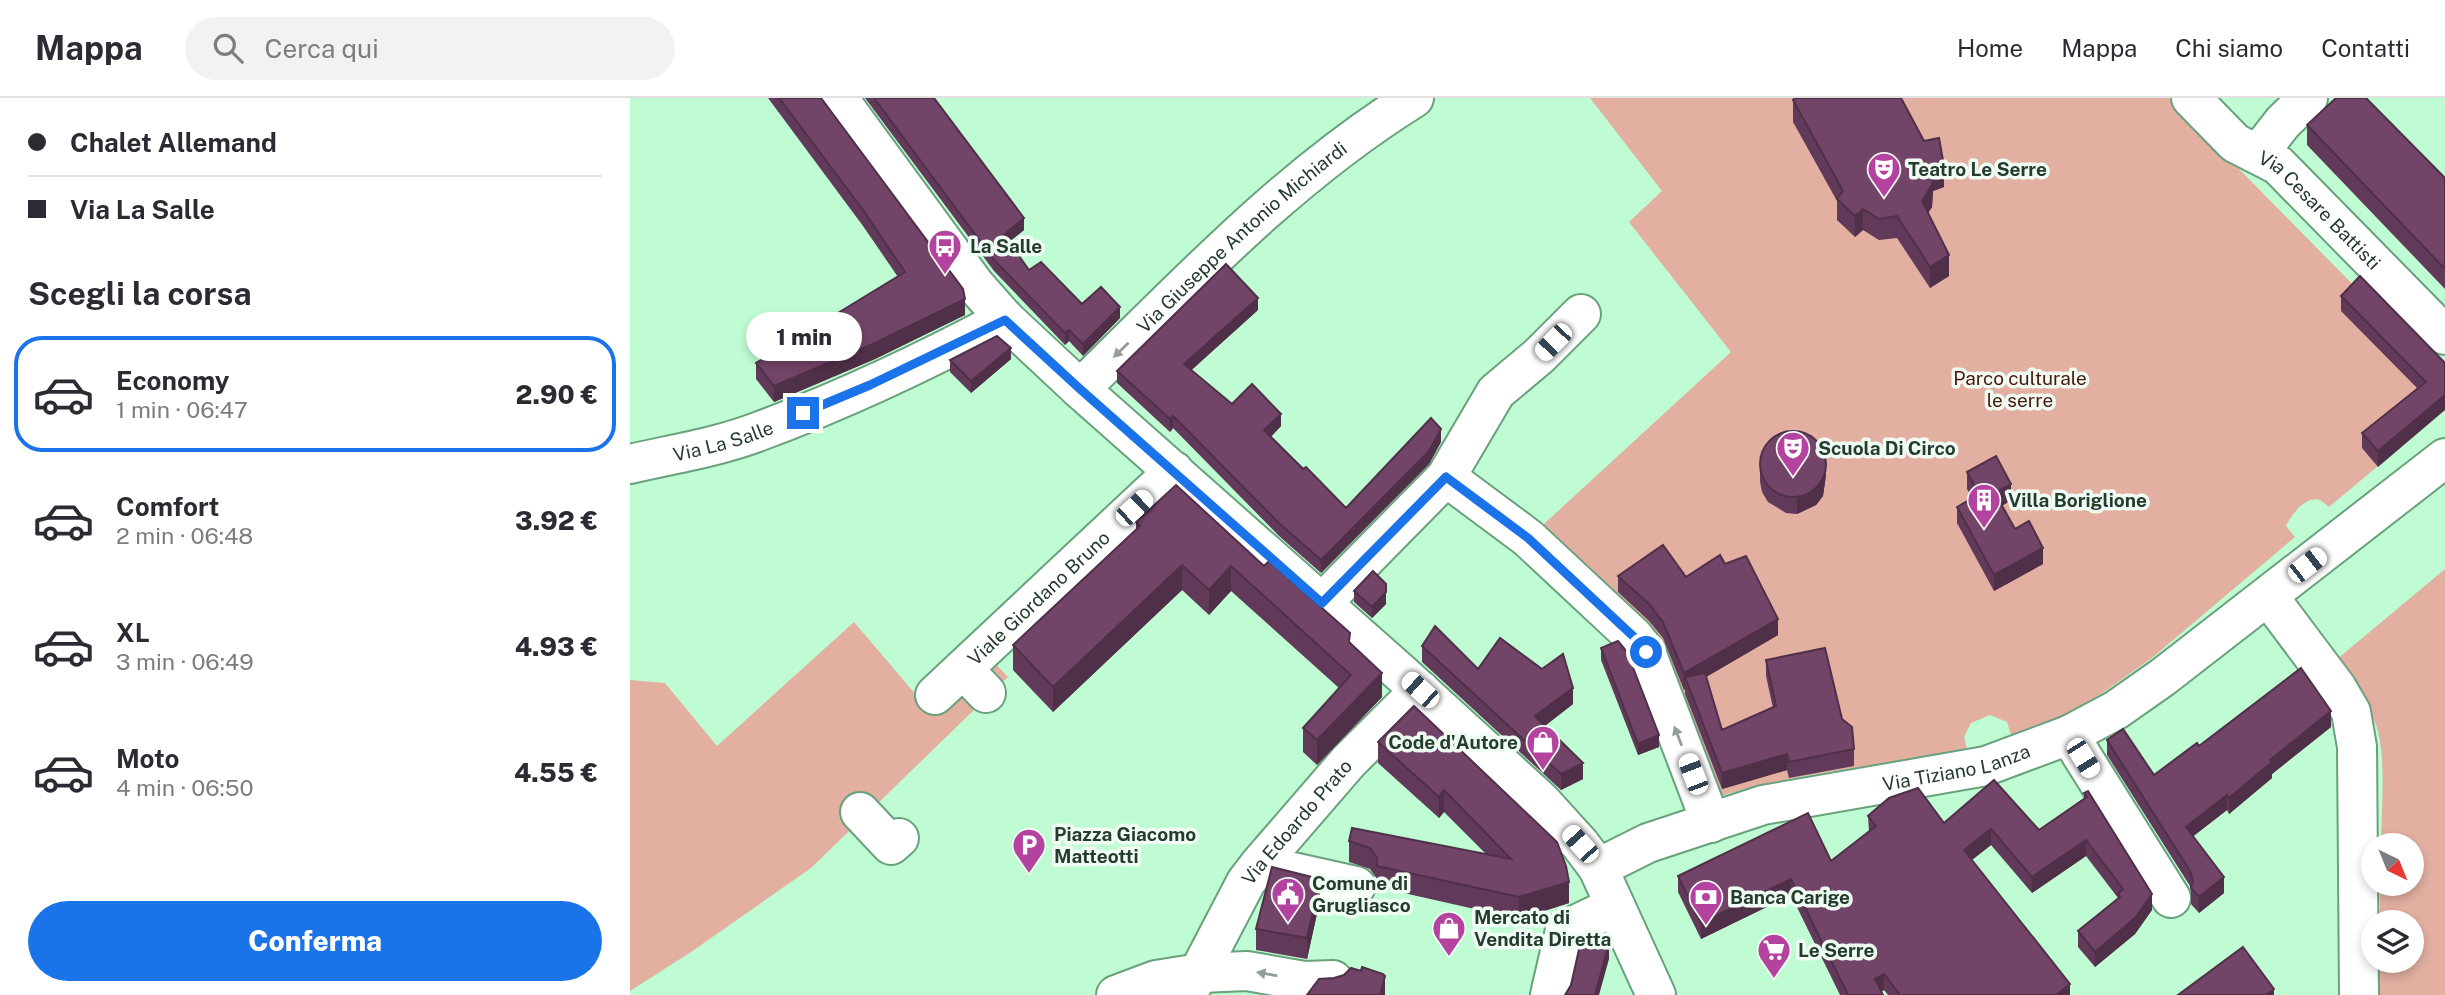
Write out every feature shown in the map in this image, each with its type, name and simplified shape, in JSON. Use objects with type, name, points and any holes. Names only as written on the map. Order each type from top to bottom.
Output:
[{"type":"street","points":[[838,98],[975,285],[1005,320],[1541,801],[1598,868],[1656,995]]},
{"type":"street","name":"Via Giuseppe Antonio Michiardi","points":[[1080,389],[1268,208],[1382,118],[1414,98]]},
{"type":"street","points":[[2258,154],[2283,122],[2308,98]]},
{"type":"street","name":"Via Cesare Battisti","points":[[2201,108],[2235,143],[2278,165],[2443,332]]},
{"type":"street","points":[[1322,603],[1446,477],[1496,392],[1539,356],[1581,314]]},
{"type":"street","name":"Via La Salle","points":[[630,464],[759,432],[870,385],[1005,320]]},
{"type":"street","name":"Via Tiziano Lanza","points":[[1598,868],[1648,844],[1763,805],[1986,766],[2068,735],[2116,710],[2445,458]]},
{"type":"street","name":"Viale Giordano Bruno","points":[[935,695],[974,681],[1174,471]]},
{"type":"street","points":[[1446,477],[1528,538],[1646,652],[1711,823]]},
{"type":"street","points":[[2268,596],[2319,662],[2351,712],[2357,747],[2359,995]]},
{"type":"street","name":"Via Edoardo Prato","points":[[1194,984],[1246,883],[1305,809],[1420,690]]},
{"type":"street","points":[[2068,735],[2171,898]]},
{"type":"street","points":[[860,811],[891,845],[899,838]]},
{"type":"street","points":[[1284,870],[1356,887]]},
{"type":"street","points":[[1550,995],[1565,930],[1615,906]]},
{"type":"street","points":[[1116,995],[1156,980],[1194,984],[1247,971],[1304,981],[1333,980]]},
{"type":"green space","name":"Parco culturale le serre","points":[[1590,98],[2169,98],[2445,378],[2445,410],[2329,507],[2315,499],[2304,503],[2286,526],[2295,537],[2153,657],[2066,719],[2012,738],[2007,722],[1990,715],[1971,723],[1964,737],[1968,752],[1806,776],[1711,799],[1644,634],[1533,534],[1731,352],[1629,222],[1662,191]]},
{"type":"green space","points":[[2445,569],[2445,995],[2379,995],[2380,973],[2424,973],[2424,910],[2380,910],[2380,896],[2424,896],[2424,833],[2381,833],[2382,768],[2376,725],[2358,691],[2336,660]]},
{"type":"green space","points":[[854,622],[929,710],[987,655],[1008,677],[811,868],[630,991],[630,680],[665,683],[717,746]]},
{"type":"building","points":[[779,98],[821,98],[963,289],[965,299],[875,343],[774,386],[756,363],[905,272],[863,210]]},
{"type":"building","points":[[874,98],[934,98],[1024,218],[1004,235],[1029,270],[1041,262],[1082,304],[1101,287],[1120,307],[1083,344],[1069,330],[1065,333],[994,260]]},
{"type":"building","name":"Teatro Le Serre","points":[[1901,98],[1924,141],[1939,138],[1944,166],[1933,169],[1932,185],[1922,201],[1949,255],[1930,267],[1897,216],[1879,219],[1863,209],[1855,216],[1837,199],[1843,191],[1793,100]]},
{"type":"building","points":[[2336,98],[2366,98],[2445,178],[2445,269],[2307,125]]},
{"type":"building","points":[[1226,264],[1258,298],[1184,364],[1232,404],[1252,384],[1281,414],[1264,430],[1303,469],[1306,467],[1346,508],[1431,418],[1441,429],[1429,451],[1321,560],[1279,523],[1173,416],[1170,419],[1117,371]]},
{"type":"building","points":[[2360,276],[2445,363],[2445,395],[2378,451],[2362,433],[2426,382],[2341,296]]},
{"type":"building","points":[[997,336],[1011,348],[971,381],[950,360]]},
{"type":"building","name":"Scuola Di Circo","points":[[1793,431],[1816,441],[1826,464],[1816,487],[1793,497],[1770,487],[1760,464],[1770,441]]},
{"type":"building","name":"Villa Boriglione","points":[[1996,456],[2011,484],[1995,493],[2015,529],[2029,521],[2043,548],[1994,575],[1957,507],[1979,494],[1967,472]]},
{"type":"building","points":[[1176,485],[1264,566],[1269,561],[1350,633],[1349,642],[1382,673],[1317,740],[1303,728],[1351,675],[1231,566],[1209,590],[1182,565],[1053,687],[1013,645],[1140,526],[1136,522]]},
{"type":"building","points":[[1663,545],[1686,577],[1720,555],[1725,564],[1746,556],[1778,619],[1684,673],[1663,622],[1649,604],[1618,576]]},
{"type":"building","points":[[1373,571],[1386,584],[1386,592],[1372,607],[1354,591]]},
{"type":"building","points":[[1435,626],[1478,669],[1500,638],[1542,669],[1563,654],[1573,688],[1535,716],[1583,763],[1561,774],[1422,646]]},
{"type":"building","points":[[1618,641],[1627,652],[1659,735],[1638,744],[1601,648]]},
{"type":"building","points":[[1825,648],[1842,719],[1852,727],[1854,749],[1789,762],[1787,754],[1722,773],[1685,677],[1705,673],[1722,730],[1776,706],[1766,660]]},
{"type":"building","points":[[2301,668],[2331,711],[2270,760],[2272,762],[2229,798],[2227,795],[2186,827],[2224,877],[2199,897],[2191,888],[2193,881],[2190,871],[2107,740],[2123,729],[2154,775],[2197,743],[2199,746]]},
{"type":"building","points":[[1414,706],[1557,842],[1569,882],[1519,897],[1377,866],[1377,858],[1370,848],[1349,841],[1352,828],[1511,859],[1444,790],[1439,797],[1378,742]]},
{"type":"building","points":[[1994,780],[2039,830],[2087,797],[2084,793],[2088,791],[2152,894],[2135,918],[2095,952],[2078,931],[2120,897],[2118,894],[2123,889],[2086,840],[2032,877],[1991,829],[1964,850],[2070,984],[2056,995],[1900,995],[1884,974],[1875,979],[1883,995],[1848,995],[1791,879],[1701,923],[1678,876],[1808,813],[1831,861],[1876,826],[1868,816],[1889,798],[1918,788],[1944,823]]},
{"type":"building","points":[[1272,867],[1320,879],[1307,938],[1256,929]]},
{"type":"building","points":[[1582,936],[1609,943],[1595,995],[1565,995],[1571,985]]},
{"type":"building","points":[[2243,947],[2274,989],[2266,995],[2178,995]]},
{"type":"building","points":[[1362,967],[1385,976],[1380,995],[1307,995],[1319,979],[1344,975],[1351,968],[1361,971]]},
{"type":"place","name":"Teatro Le Serre","points":[[1884,199]]},
{"type":"place","name":"La Salle","points":[[945,276]]},
{"type":"place","name":"Scuola Di Circo","points":[[1793,478]]},
{"type":"place","name":"Villa Boriglione","points":[[1984,530]]},
{"type":"place","name":"Code d'Autore","points":[[1543,772]]},
{"type":"place","name":"Piazza Giacomo Matteotti","points":[[1029,875]]},
{"type":"place","name":"Comune di Grugliasco","points":[[1288,924]]},
{"type":"place","name":"Banca Carige","points":[[1706,927]]},
{"type":"place","name":"Mercato di Vendita Diretta","points":[[1449,958]]},
{"type":"place","name":"Le Serre","points":[[1774,980]]},
{"type":"route","points":[[803,413],[870,385],[1005,320],[1322,603],[1446,477],[1528,538],[1634,637],[1646,652]]}]
